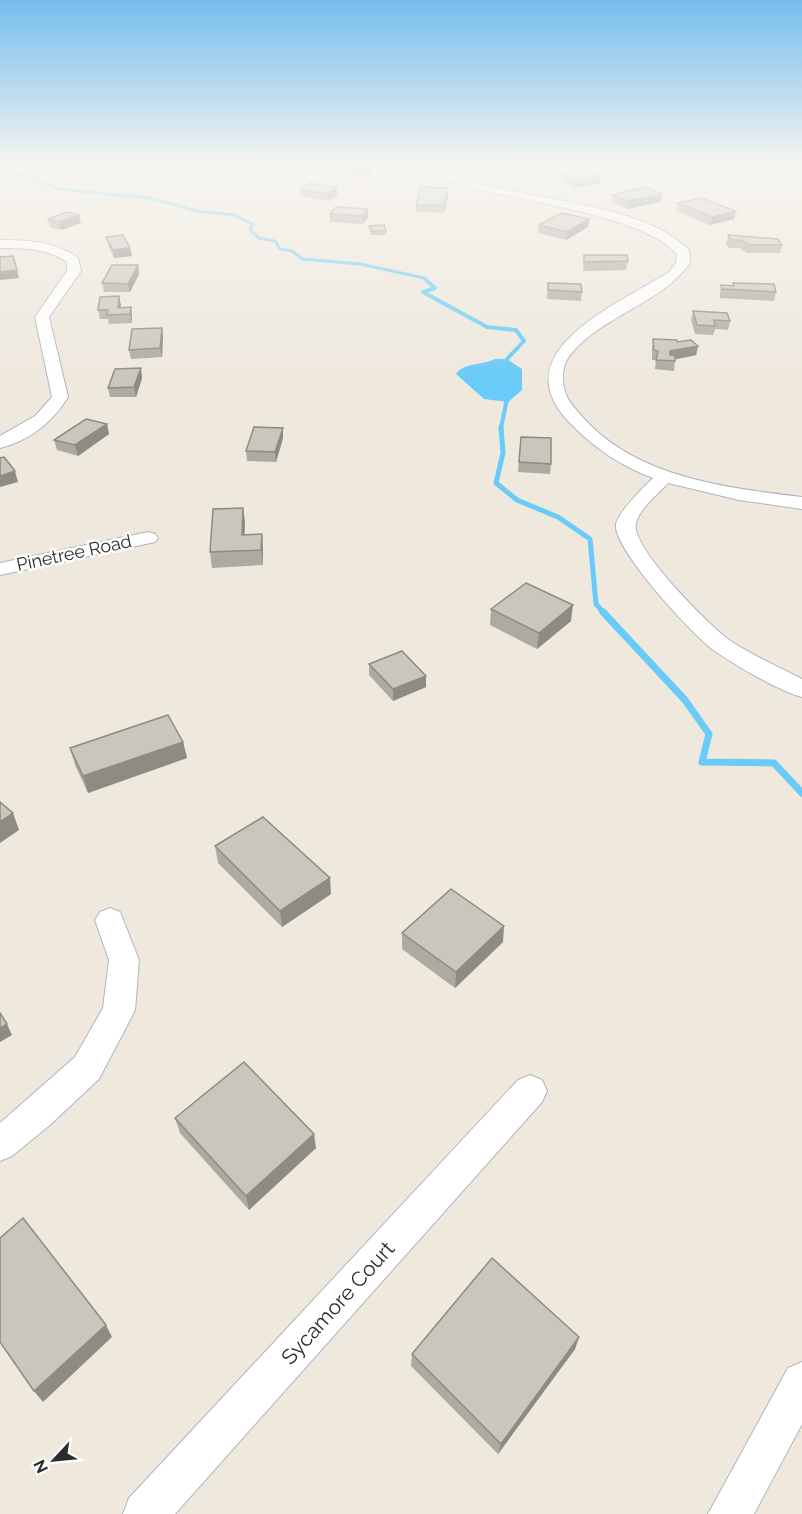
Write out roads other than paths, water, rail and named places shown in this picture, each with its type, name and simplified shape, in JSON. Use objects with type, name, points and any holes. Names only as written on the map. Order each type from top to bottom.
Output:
[{"type":"street","points":[[666,236],[674,240],[684,253],[683,263],[674,275],[573,342],[558,362],[553,380],[562,404],[582,428],[614,453],[665,476],[703,488],[802,503]]},
{"type":"street","points":[[0,244],[36,245],[66,254],[73,261],[74,271],[42,317],[60,397],[51,413],[28,430],[0,443]]},
{"type":"street","points":[[665,476],[641,501],[626,523],[627,538],[669,593],[709,635],[724,647],[802,689]]},
{"type":"street","name":"Pinetree Road","points":[[0,569],[148,538]]},
{"type":"street","points":[[0,1144],[39,1113],[87,1068],[119,1010],[124,960],[110,920]]},
{"type":"street","name":"Sycamore Court","points":[[145,1514],[530,1091]]},
{"type":"street","points":[[729,1514],[802,1382]]},
{"type":"water","points":[[495,359],[507,359],[522,369],[522,390],[508,402],[484,399],[456,374],[468,366]]},
{"type":"waterway","points":[[256,236],[275,241],[280,249],[292,251],[303,259],[360,264],[426,280]]},
{"type":"waterway","points":[[426,280],[435,288],[423,292],[487,327],[516,330],[524,341],[507,359],[508,368]]},
{"type":"waterway","points":[[501,428],[508,394]]},
{"type":"waterway","points":[[501,428],[503,453],[496,483],[517,500],[558,517],[590,539],[596,604],[604,613]]},
{"type":"waterway","points":[[603,612],[685,700],[709,734],[702,762],[774,763],[802,793]]}]
